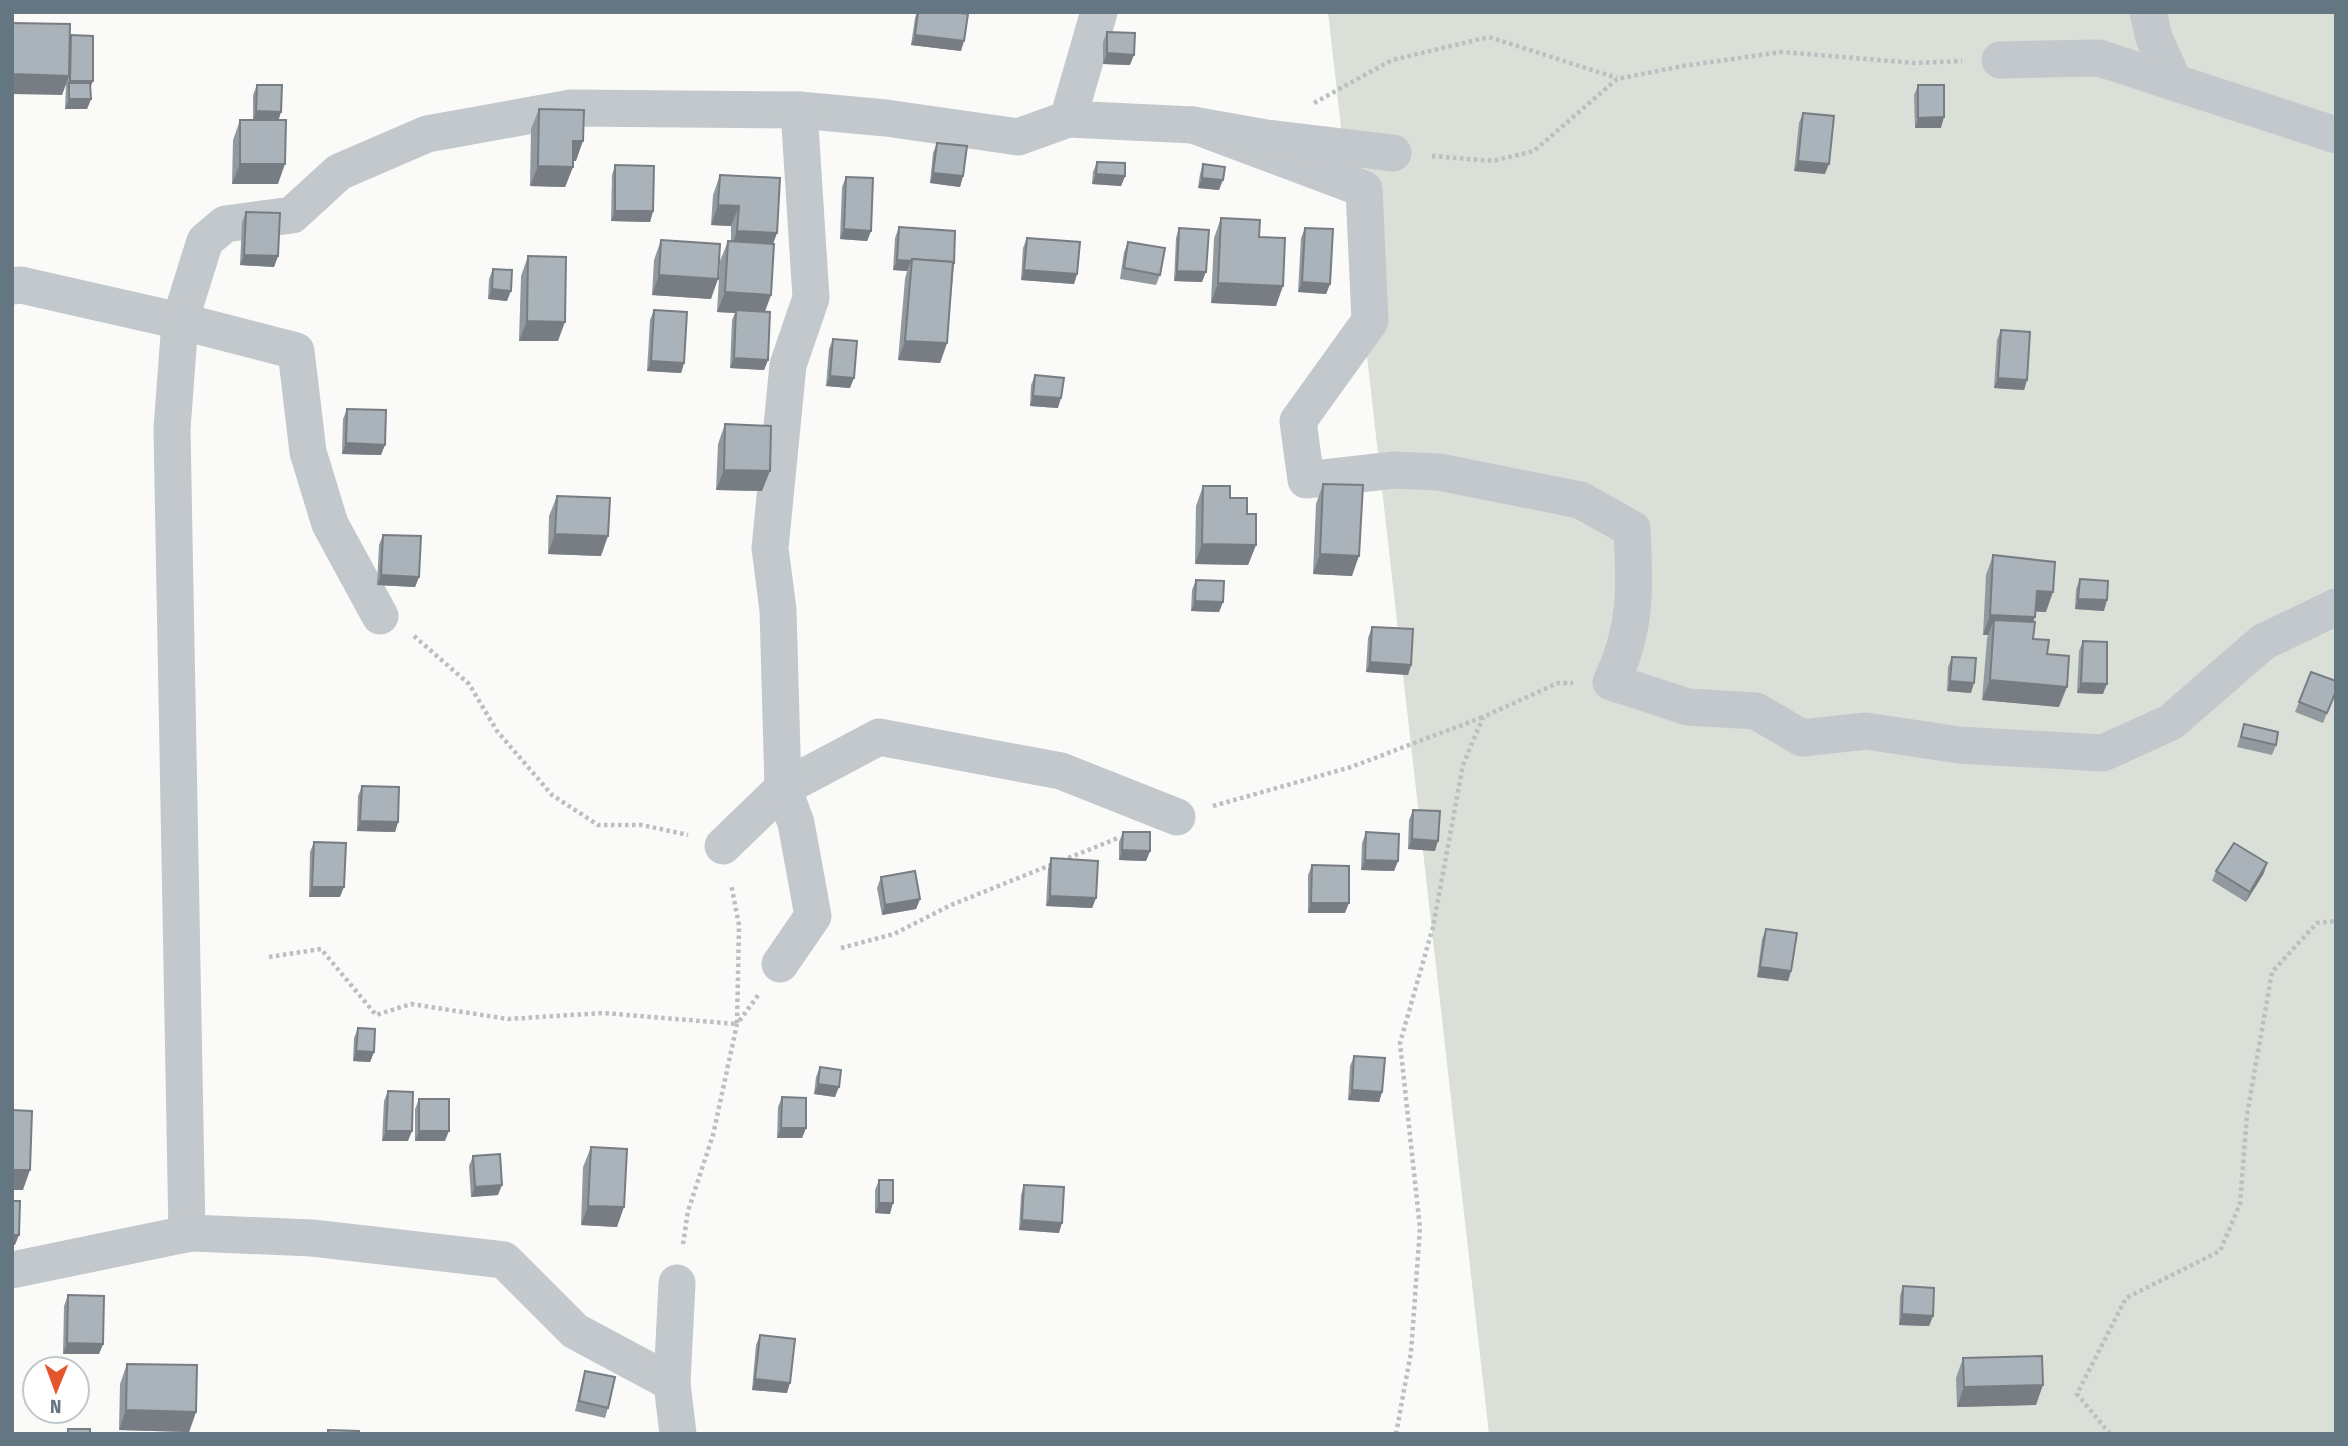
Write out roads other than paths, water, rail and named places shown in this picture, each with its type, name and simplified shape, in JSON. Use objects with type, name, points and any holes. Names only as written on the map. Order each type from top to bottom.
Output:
[{"type":"street","points":[[1068,119],[1099,12]]},
{"type":"street","points":[[2148,12],[2154,38],[2170,73]]},
{"type":"street","points":[[2000,60],[2099,58],[2336,135]]},
{"type":"street","points":[[187,1234],[172,429],[180,321],[205,241],[225,224],[292,215],[339,172],[427,134],[571,108],[799,110],[886,118],[1018,138],[1068,119],[1193,125],[1266,138],[1392,153]]},
{"type":"street","points":[[780,964],[813,916],[796,823],[783,788],[778,610],[770,548],[788,365],[811,298],[799,110]]},
{"type":"street","points":[[1193,125],[1364,190],[1370,321],[1298,421],[1306,480],[1394,470],[1438,472],[1580,500],[1632,529],[1636,597],[1625,655],[1611,682],[1688,707],[1756,711],[1802,738],[1866,731],[1959,745],[2103,753],[2171,722],[2263,642],[2336,607]]},
{"type":"street","points":[[12,286],[21,285],[180,321],[296,351],[311,464],[330,524],[380,616]]},
{"type":"street","points":[[723,846],[783,788],[879,737],[1061,771],[1177,817]]},
{"type":"street","points":[[12,1270],[187,1234],[312,1238],[504,1260],[575,1331],[672,1383]]},
{"type":"street","points":[[677,1283],[672,1383],[678,1434]]}]
